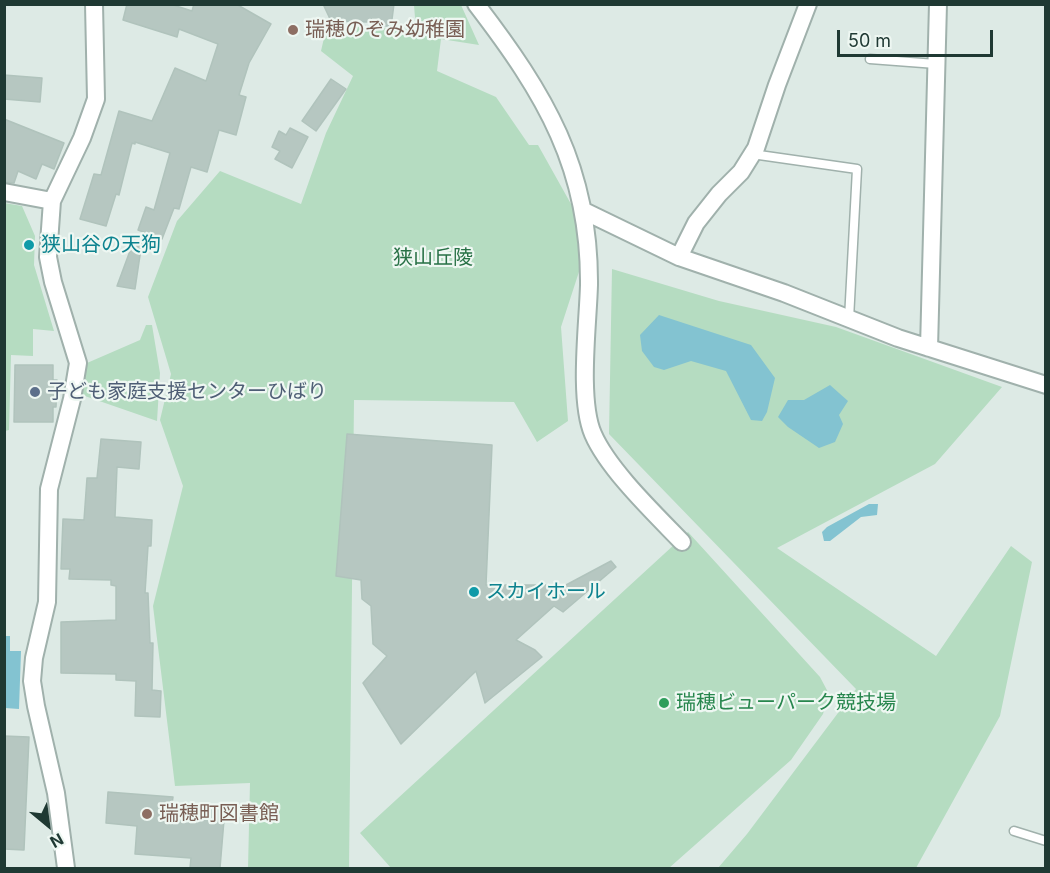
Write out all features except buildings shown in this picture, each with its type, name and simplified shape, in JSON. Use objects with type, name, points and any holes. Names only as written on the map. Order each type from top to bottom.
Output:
[{"type":"street","points":[[66,868],[56,793],[32,681],[34,658],[47,602],[50,489],[72,399],[78,363],[52,282],[48,257],[52,201],[82,138],[96,99],[94,4]]},
{"type":"street","points":[[476,4],[517,57],[549,112],[571,160],[584,211],[589,248],[585,403],[592,432],[604,455],[682,542]]},
{"type":"street","points":[[679,257],[696,223],[719,194],[741,172],[752,154],[808,4]]},
{"type":"street","points":[[929,348],[938,4]]},
{"type":"street","points":[[4,192],[52,201]]},
{"type":"street","points":[[584,211],[679,257],[929,348],[1046,385]]},
{"type":"lane","points":[[870,58],[936,64]]},
{"type":"lane","points":[[752,154],[857,169],[849,319]]},
{"type":"lane","points":[[1014,831],[1046,841]]},
{"type":"green space","name":"狭山丘陵","points":[[414,5],[461,5],[479,45],[441,39],[437,71],[496,97],[529,145],[538,145],[590,238],[561,327],[568,421],[537,442],[514,402],[354,400],[349,868],[248,868],[250,783],[175,786],[153,606],[183,486],[160,420],[171,374],[148,297],[177,221],[220,171],[301,204],[326,133],[353,76],[321,51],[327,25],[416,30]]},
{"type":"green space","points":[[4,203],[22,206],[35,236],[34,265],[54,331],[33,329],[33,356],[11,355],[9,430],[5,431]]},
{"type":"green space","points":[[612,269],[719,301],[836,327],[1002,387],[935,464],[777,548],[936,656],[1011,546],[1032,562],[1000,716],[916,868],[718,868],[747,834],[856,689],[609,434]]},
{"type":"green space","points":[[146,325],[152,325],[160,373],[157,421],[82,395],[87,363],[140,340]]},
{"type":"green space","name":"瑞穂ビューパーク競技場","points":[[688,532],[820,677],[829,694],[823,714],[791,760],[669,868],[391,868],[360,833]]},
{"type":"water","points":[[659,315],[751,345],[775,378],[767,412],[762,421],[751,420],[726,371],[691,361],[664,370],[654,367],[642,351],[640,335]]},
{"type":"water","points":[[830,385],[848,401],[839,415],[843,424],[835,442],[819,448],[788,427],[778,417],[788,400],[804,400]]},
{"type":"water","points":[[869,504],[878,504],[877,515],[861,517],[830,541],[824,541],[822,532],[827,527]]},
{"type":"water","points":[[5,636],[10,636],[10,651],[21,651],[19,709],[5,708]]},
{"type":"place","name":"瑞穂のぞみ幼稚園","points":[[293,30]]},
{"type":"place","name":"狭山谷の天狗","points":[[29,245]]},
{"type":"place","name":"子ども家庭支援センターひばり","points":[[35,392]]},
{"type":"place","name":"スカイホール","points":[[474,592]]},
{"type":"place","name":"瑞穂ビューパーク競技場","points":[[664,703]]},
{"type":"place","name":"瑞穂町図書館","points":[[147,814]]}]
